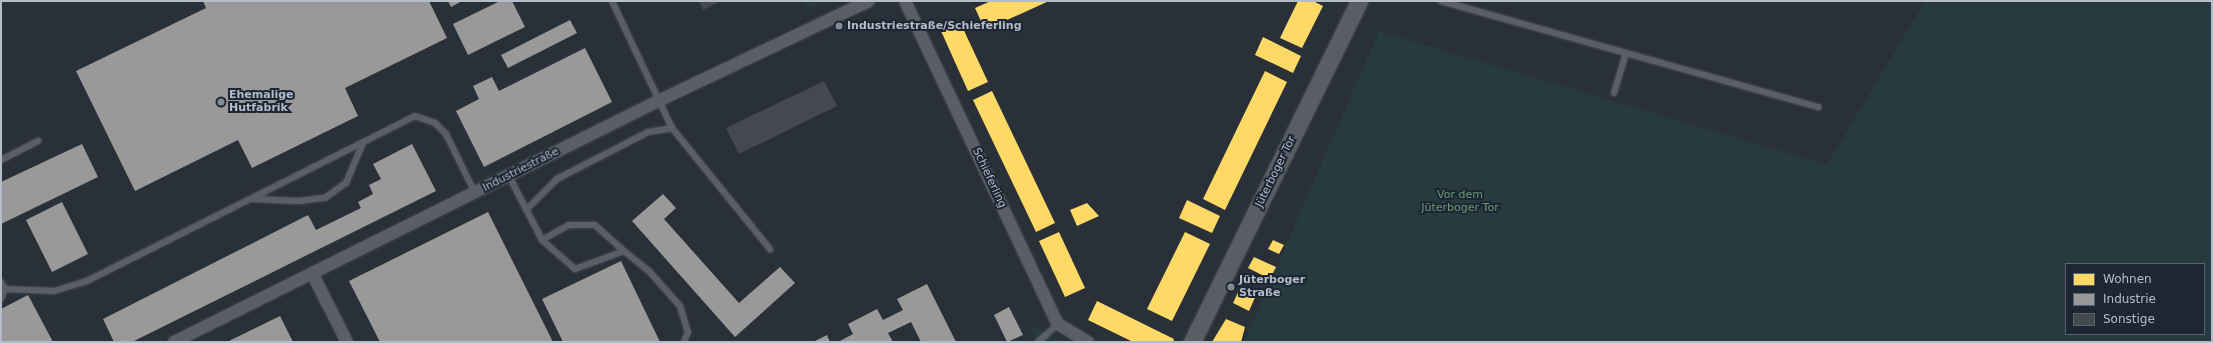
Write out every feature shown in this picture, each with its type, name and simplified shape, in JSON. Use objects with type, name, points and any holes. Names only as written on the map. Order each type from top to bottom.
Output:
[{"type":"main road","name":"Jüterboger Tor","points":[[1192,342],[1359,1]]},
{"type":"street","name":"Industriestraße","points":[[174,342],[658,101],[869,1]]},
{"type":"street","name":"Schieferling","points":[[910,3],[1058,324]]},
{"type":"street","points":[[312,273],[347,342]]},
{"type":"street","points":[[1058,324],[1088,342]]},
{"type":"lane","points":[[612,1],[672,128],[770,249]]},
{"type":"lane","points":[[1441,1],[1818,106]]},
{"type":"lane","points":[[1614,93],[1626,53]]},
{"type":"lane","points":[[4,289],[32,292],[72,286],[251,199],[415,116],[427,119],[446,134],[475,193]]},
{"type":"lane","points":[[526,210],[557,179],[648,132],[672,128]]},
{"type":"lane","points":[[1,160],[38,141]]},
{"type":"lane","points":[[251,199],[299,201],[325,198],[346,182],[363,143]]},
{"type":"lane","points":[[509,176],[542,240],[575,269],[624,251]]},
{"type":"lane","points":[[542,240],[569,226],[595,225],[649,271],[680,306],[688,332],[684,342]]},
{"type":"lane","points":[[1,282],[4,289],[1,299]]},
{"type":"lane","points":[[1038,342],[1058,324]]},
{"type":"green space","points":[[802,1],[825,1],[806,10]]},
{"type":"green space","name":"Vor dem Jüterboger Tor","points":[[1925,1],[2212,1],[2212,342],[1244,342],[1379,31],[1827,165]]},
{"type":"green space","points":[[1030,325],[1063,342],[1037,342]]},
{"type":"building: Wohnen","points":[[991,1],[1049,1],[985,30],[975,8]]},
{"type":"building: Wohnen","points":[[1298,1],[1313,1],[1323,6],[1302,48],[1280,38]]},
{"type":"building: Wohnen","points":[[960,22],[988,82],[968,91],[941,31]]},
{"type":"building: Wohnen","points":[[1263,37],[1301,56],[1293,73],[1255,55]]},
{"type":"building: Wohnen","points":[[1265,71],[1287,82],[1225,210],[1203,199]]},
{"type":"building: Wohnen","points":[[992,91],[1055,223],[1036,232],[973,100]]},
{"type":"building: Wohnen","points":[[1187,200],[1220,216],[1212,233],[1179,218]]},
{"type":"building: Wohnen","points":[[1087,203],[1099,216],[1077,226],[1070,210]]},
{"type":"building: Wohnen","points":[[1059,232],[1085,288],[1065,297],[1039,241]]},
{"type":"building: Wohnen","points":[[1185,232],[1210,244],[1172,321],[1147,309]]},
{"type":"building: Wohnen","points":[[1273,240],[1284,245],[1279,254],[1268,249]]},
{"type":"building: Wohnen","points":[[1254,257],[1276,267],[1270,279],[1248,268]]},
{"type":"building: Wohnen","points":[[1241,286],[1257,293],[1249,311],[1233,303]]},
{"type":"building: Wohnen","points":[[1097,301],[1174,339],[1173,342],[1133,342],[1088,320]]},
{"type":"building: Wohnen","points":[[1226,319],[1245,327],[1241,342],[1212,342]]},
{"type":"building: Industrie","name":"Ehemalige Hutfabrik","points":[[203,1],[429,1],[447,38],[345,88],[358,116],[252,168],[238,140],[135,191],[76,71],[206,8]]},
{"type":"building: Industrie","points":[[448,1],[462,1],[451,7]]},
{"type":"building: Industrie","points":[[500,1],[512,1],[525,27],[468,55],[453,24]]},
{"type":"building: Industrie","points":[[570,20],[577,33],[508,68],[501,55]]},
{"type":"building: Industrie","points":[[585,48],[612,102],[484,167],[456,111],[479,99],[473,86],[492,77],[499,91]]},
{"type":"building: Industrie","points":[[82,144],[98,177],[1,224],[1,182]]},
{"type":"building: Industrie","points":[[412,144],[436,191],[132,342],[114,342],[103,319],[308,215],[316,230],[361,208],[358,202],[373,194],[369,185],[381,179],[373,164]]},
{"type":"building: Industrie","points":[[663,194],[676,208],[664,219],[739,303],[780,267],[795,283],[735,337],[632,221]]},
{"type":"building: Industrie","points":[[62,202],[88,254],[52,272],[26,220]]},
{"type":"building: Industrie","points":[[488,212],[553,342],[380,342],[349,281]]},
{"type":"building: Industrie","points":[[621,261],[660,342],[563,342],[542,299]]},
{"type":"building: Industrie","points":[[927,284],[956,342],[921,342],[911,322],[888,333],[893,342],[838,342],[853,334],[848,324],[877,309],[883,320],[903,310],[897,299]]},
{"type":"building: Industrie","points":[[28,295],[53,342],[1,342],[1,309]]},
{"type":"building: Industrie","points":[[1009,307],[1023,335],[1007,342],[994,315]]},
{"type":"building: Industrie","points":[[280,316],[293,342],[227,342]]},
{"type":"building: Industrie","points":[[827,335],[830,342],[813,342]]},
{"type":"building: Sonstige","points":[[699,1],[721,1],[703,10]]},
{"type":"building: Sonstige","points":[[824,81],[837,106],[739,154],[726,128]]},
{"type":"place","name":"Industriestraße/Schieferling","points":[[839,26]]},
{"type":"place","name":"Ehemalige Hutfabrik","points":[[221,102]]},
{"type":"place","name":"Jüterboger Straße","points":[[1231,287]]}]
